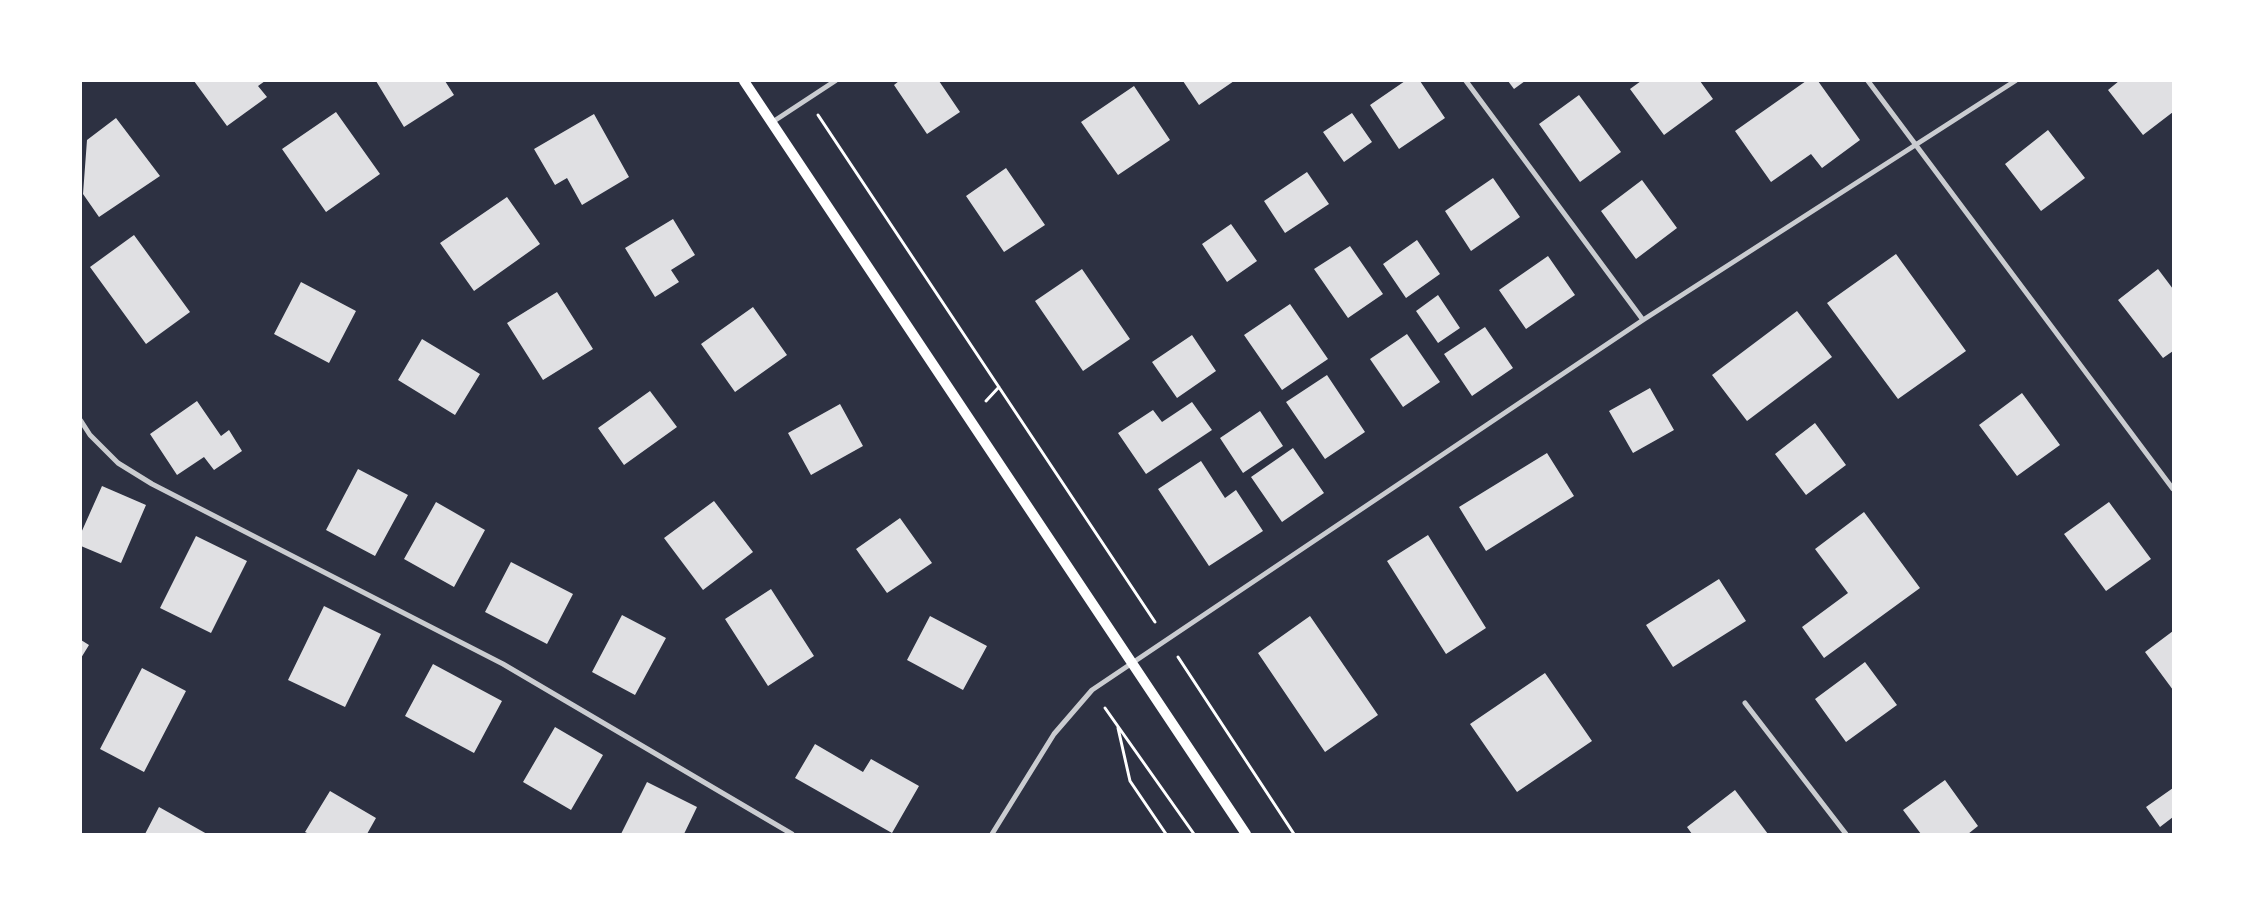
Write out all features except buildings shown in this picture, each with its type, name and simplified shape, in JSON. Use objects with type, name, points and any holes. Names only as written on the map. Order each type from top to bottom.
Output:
[{"type":"main road","points":[[744,81],[1246,834]]},
{"type":"street","points":[[771,123],[835,81]]},
{"type":"street","points":[[1466,81],[1643,320]]},
{"type":"street","points":[[1868,81],[2173,489]]},
{"type":"street","points":[[992,834],[1054,734],[1092,690],[1643,320],[2015,81]]},
{"type":"street","points":[[81,421],[90,435],[118,464],[152,484],[504,664],[792,834]]},
{"type":"street","points":[[1746,703],[1846,834]]},
{"type":"path","points":[[808,99],[1294,834]]},
{"type":"path","points":[[1092,690],[1194,834]]},
{"type":"path","points":[[1118,725],[1130,781],[1166,834]]}]
